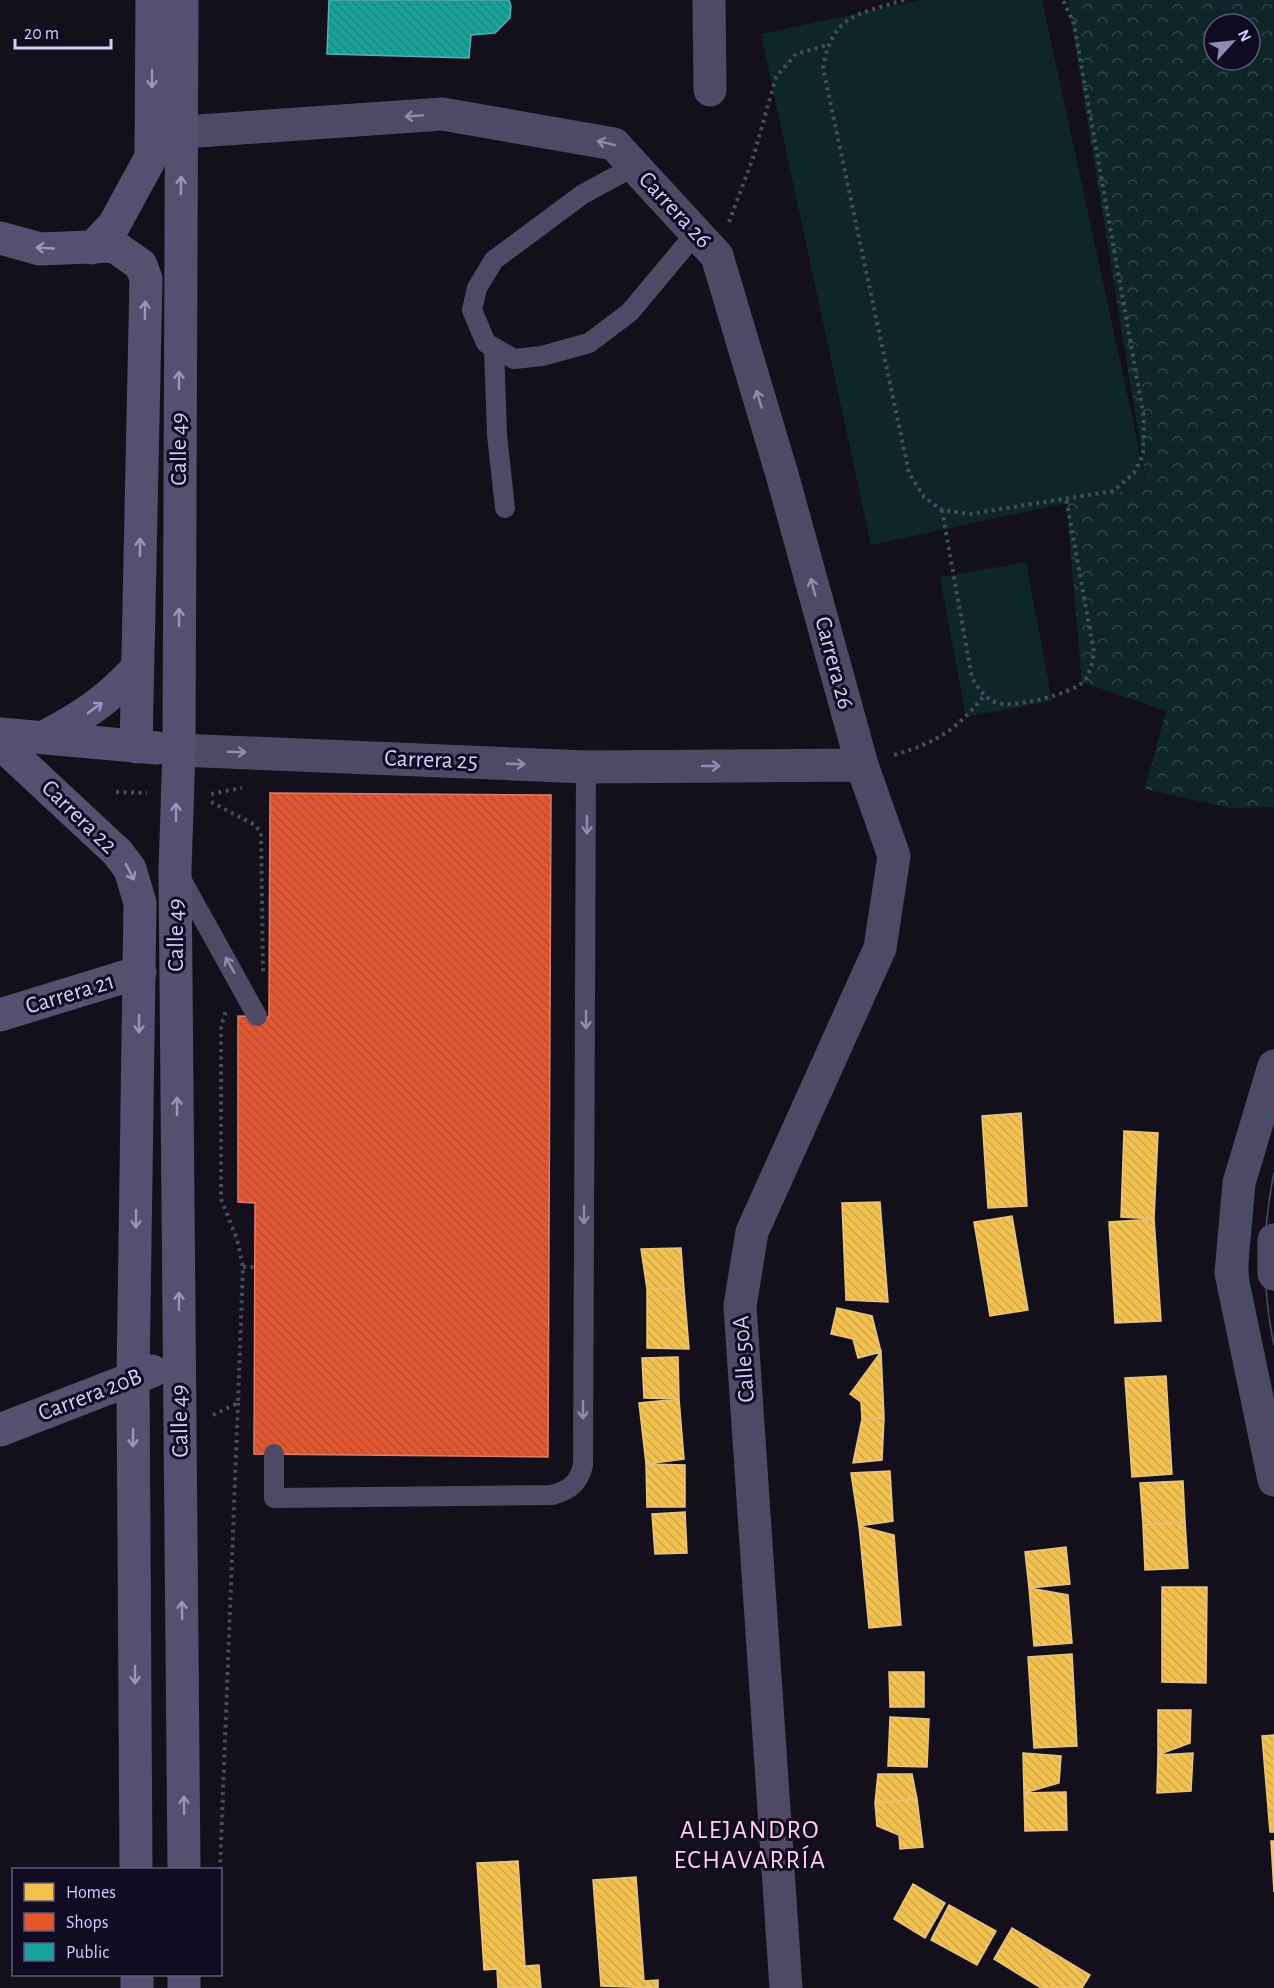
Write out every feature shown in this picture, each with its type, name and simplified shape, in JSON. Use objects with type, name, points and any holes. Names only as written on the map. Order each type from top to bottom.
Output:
[{"type":"main road","name":"Calle 49","points":[[152,0],[168,133],[179,277],[179,750],[175,870],[184,1868]]},
{"type":"main road","name":"Calle 49","points":[[92,248],[123,210],[151,157],[168,133],[182,0]]},
{"type":"main road","points":[[0,238],[40,249],[92,248]]},
{"type":"main road","name":"Calle 49","points":[[92,248],[114,246],[141,265],[146,279],[136,747]]},
{"type":"main road","points":[[137,657],[179,750]]},
{"type":"main road","points":[[44,737],[82,717],[111,696],[137,657]]},
{"type":"main road","name":"Carrera 25","points":[[0,734],[179,750]]},
{"type":"main road","name":"Carrera 22","points":[[0,743],[118,853],[130,869],[140,903]]},
{"type":"main road","name":"Calle 49","points":[[136,1868],[133,1379],[140,903]]},
{"type":"main road","name":"Carrera 21","points":[[0,1015],[140,972]]},
{"type":"main road","name":"Carrera 20B","points":[[0,1430],[179,1359]]},
{"type":"street","points":[[709,0],[710,90]]},
{"type":"street","name":"Carrera 26","points":[[168,133],[442,114],[614,144],[707,244],[783,478],[862,765]]},
{"type":"street","name":"Carrera 25","points":[[179,750],[586,767],[862,765]]},
{"type":"street","name":"Calle 50A","points":[[786,1988],[740,1306],[752,1232],[880,948],[894,856],[862,765]]},
{"type":"street","points":[[1274,1066],[1239,1183],[1231,1272],[1274,1480]]},
{"type":"street","points":[[1274,1240],[1274,1274]]},
{"type":"lane","points":[[635,166],[583,194],[494,260],[477,288],[472,310],[486,343],[513,359],[542,356],[588,343],[630,312],[707,244]]},
{"type":"lane","points":[[494,348],[497,435],[505,508]]},
{"type":"lane","points":[[274,1454],[274,1498],[552,1495],[564,1492],[574,1485],[580,1476],[583,1465],[586,767]]},
{"type":"lane","points":[[175,870],[257,1016]]},
{"type":"path","points":[[904,0],[854,16],[838,28],[827,45],[823,68],[909,473],[924,497],[942,510],[970,514],[1113,491],[1134,473],[1143,455],[1144,418],[1074,24],[1063,0]]},
{"type":"path","points":[[707,244],[753,158],[776,77],[796,54],[827,45]]},
{"type":"path","points":[[942,510],[972,678],[984,696],[999,704],[1015,705],[1070,691],[1082,682],[1090,671],[1094,652],[1066,498]]},
{"type":"path","points":[[862,765],[935,742],[967,716],[984,696]]},
{"type":"path","points":[[208,801],[255,825],[262,839],[264,964],[261,978],[227,1008],[221,1026],[221,1199],[237,1239],[243,1267],[220,1868]]},
{"type":"path","points":[[243,1267],[255,1267]]},
{"type":"path","points":[[180,1431],[238,1403]]},
{"type":"green space","points":[[921,0],[1042,0],[1147,486],[871,545],[761,34]]},
{"type":"green space","points":[[1068,0],[1274,0],[1274,807],[1229,808],[1145,789],[1166,711],[1082,682],[1066,498],[1147,486]]},
{"type":"green space","points":[[1026,562],[1052,701],[966,717],[940,577]]},
{"type":"building: Homes","points":[[1021,1113],[1027,1206],[988,1208],[982,1116]]},
{"type":"building: Homes","points":[[1124,1131],[1158,1133],[1154,1219],[1121,1217]]},
{"type":"building: Homes","points":[[880,1202],[888,1302],[846,1300],[842,1203]]},
{"type":"building: Homes","points":[[1012,1216],[1028,1310],[990,1316],[974,1222]]},
{"type":"building: Homes","points":[[1154,1219],[1161,1321],[1115,1323],[1109,1222]]},
{"type":"building: Homes","points":[[681,1248],[684,1289],[647,1289],[641,1249]]},
{"type":"building: Homes","points":[[647,1289],[684,1289],[689,1349],[647,1348]]},
{"type":"building: Homes","points":[[837,1308],[872,1316],[881,1352],[858,1358],[853,1339],[831,1334]]},
{"type":"building: Homes","points":[[881,1352],[884,1418],[862,1419],[861,1402],[850,1394]]},
{"type":"building: Homes","points":[[678,1357],[679,1399],[644,1398],[642,1358]]},
{"type":"building: Homes","points":[[1166,1376],[1172,1474],[1132,1477],[1125,1378]]},
{"type":"building: Homes","points":[[679,1399],[684,1459],[646,1464],[639,1403]]},
{"type":"building: Homes","points":[[884,1418],[882,1460],[853,1463],[862,1419]]},
{"type":"building: Homes","points":[[646,1464],[685,1465],[685,1507],[647,1507]]},
{"type":"building: Homes","points":[[890,1471],[893,1521],[859,1526],[851,1473]]},
{"type":"building: Homes","points":[[1183,1481],[1185,1522],[1143,1525],[1140,1483]]},
{"type":"building: Homes","points":[[685,1512],[687,1553],[655,1554],[652,1514]]},
{"type":"building: Homes","points":[[1185,1522],[1188,1568],[1145,1570],[1143,1525]]},
{"type":"building: Homes","points":[[859,1526],[894,1535],[901,1625],[869,1628]]},
{"type":"building: Homes","points":[[1066,1547],[1070,1584],[1029,1588],[1025,1552]]},
{"type":"building: Homes","points":[[1162,1587],[1207,1587],[1206,1683],[1162,1682]]},
{"type":"building: Homes","points":[[1029,1588],[1068,1595],[1072,1643],[1034,1646]]},
{"type":"building: Homes","points":[[1072,1654],[1077,1746],[1034,1748],[1028,1657]]},
{"type":"building: Homes","points":[[889,1672],[924,1672],[924,1707],[890,1707]]},
{"type":"building: Homes","points":[[1158,1710],[1191,1710],[1190,1743],[1158,1755]]},
{"type":"building: Homes","points":[[890,1717],[929,1719],[927,1767],[888,1766]]},
{"type":"building: Homes","points":[[1274,1735],[1274,1832],[1270,1832],[1262,1736]]},
{"type":"building: Homes","points":[[1023,1753],[1061,1756],[1059,1783],[1024,1793]]},
{"type":"building: Homes","points":[[1193,1753],[1191,1791],[1157,1793],[1158,1755]]},
{"type":"building: Homes","points":[[878,1774],[912,1774],[917,1799],[875,1803]]},
{"type":"building: Homes","points":[[1066,1792],[1067,1830],[1025,1831],[1024,1793]]},
{"type":"building: Homes","points":[[917,1799],[923,1847],[900,1849],[899,1835],[877,1826],[875,1803]]},
{"type":"building: Homes","points":[[1271,1841],[1274,1841],[1274,1892]]},
{"type":"building: Homes","points":[[518,1861],[525,1966],[539,1965],[541,1988],[498,1988],[497,1969],[484,1970],[477,1863]]},
{"type":"building: Homes","points":[[636,1877],[644,1981],[658,1980],[658,1988],[601,1986],[593,1880]]},
{"type":"building: Homes","points":[[913,1884],[945,1903],[925,1938],[894,1919]]},
{"type":"building: Homes","points":[[949,1905],[996,1931],[977,1965],[931,1940]]},
{"type":"building: Homes","points":[[1012,1928],[1090,1975],[1082,1988],[1041,1988],[994,1959]]},
{"type":"building: Shops","points":[[270,793],[551,795],[548,1457],[254,1454],[255,1203],[238,1202],[238,1016],[269,1017]]},
{"type":"building: Public","points":[[329,0],[509,0],[511,6],[510,18],[495,33],[471,35],[469,58],[327,54]]},
{"type":"tram line","points":[[1274,1104],[1256,1172],[1248,1243],[1249,1289],[1253,1322],[1274,1420]]},
{"type":"tram line","points":[[1274,1173],[1267,1216],[1265,1259],[1267,1302],[1274,1345]]},
{"type":"district","name":"ALEJANDRO ECHAVARRÍA","points":[[750,1845]]}]
